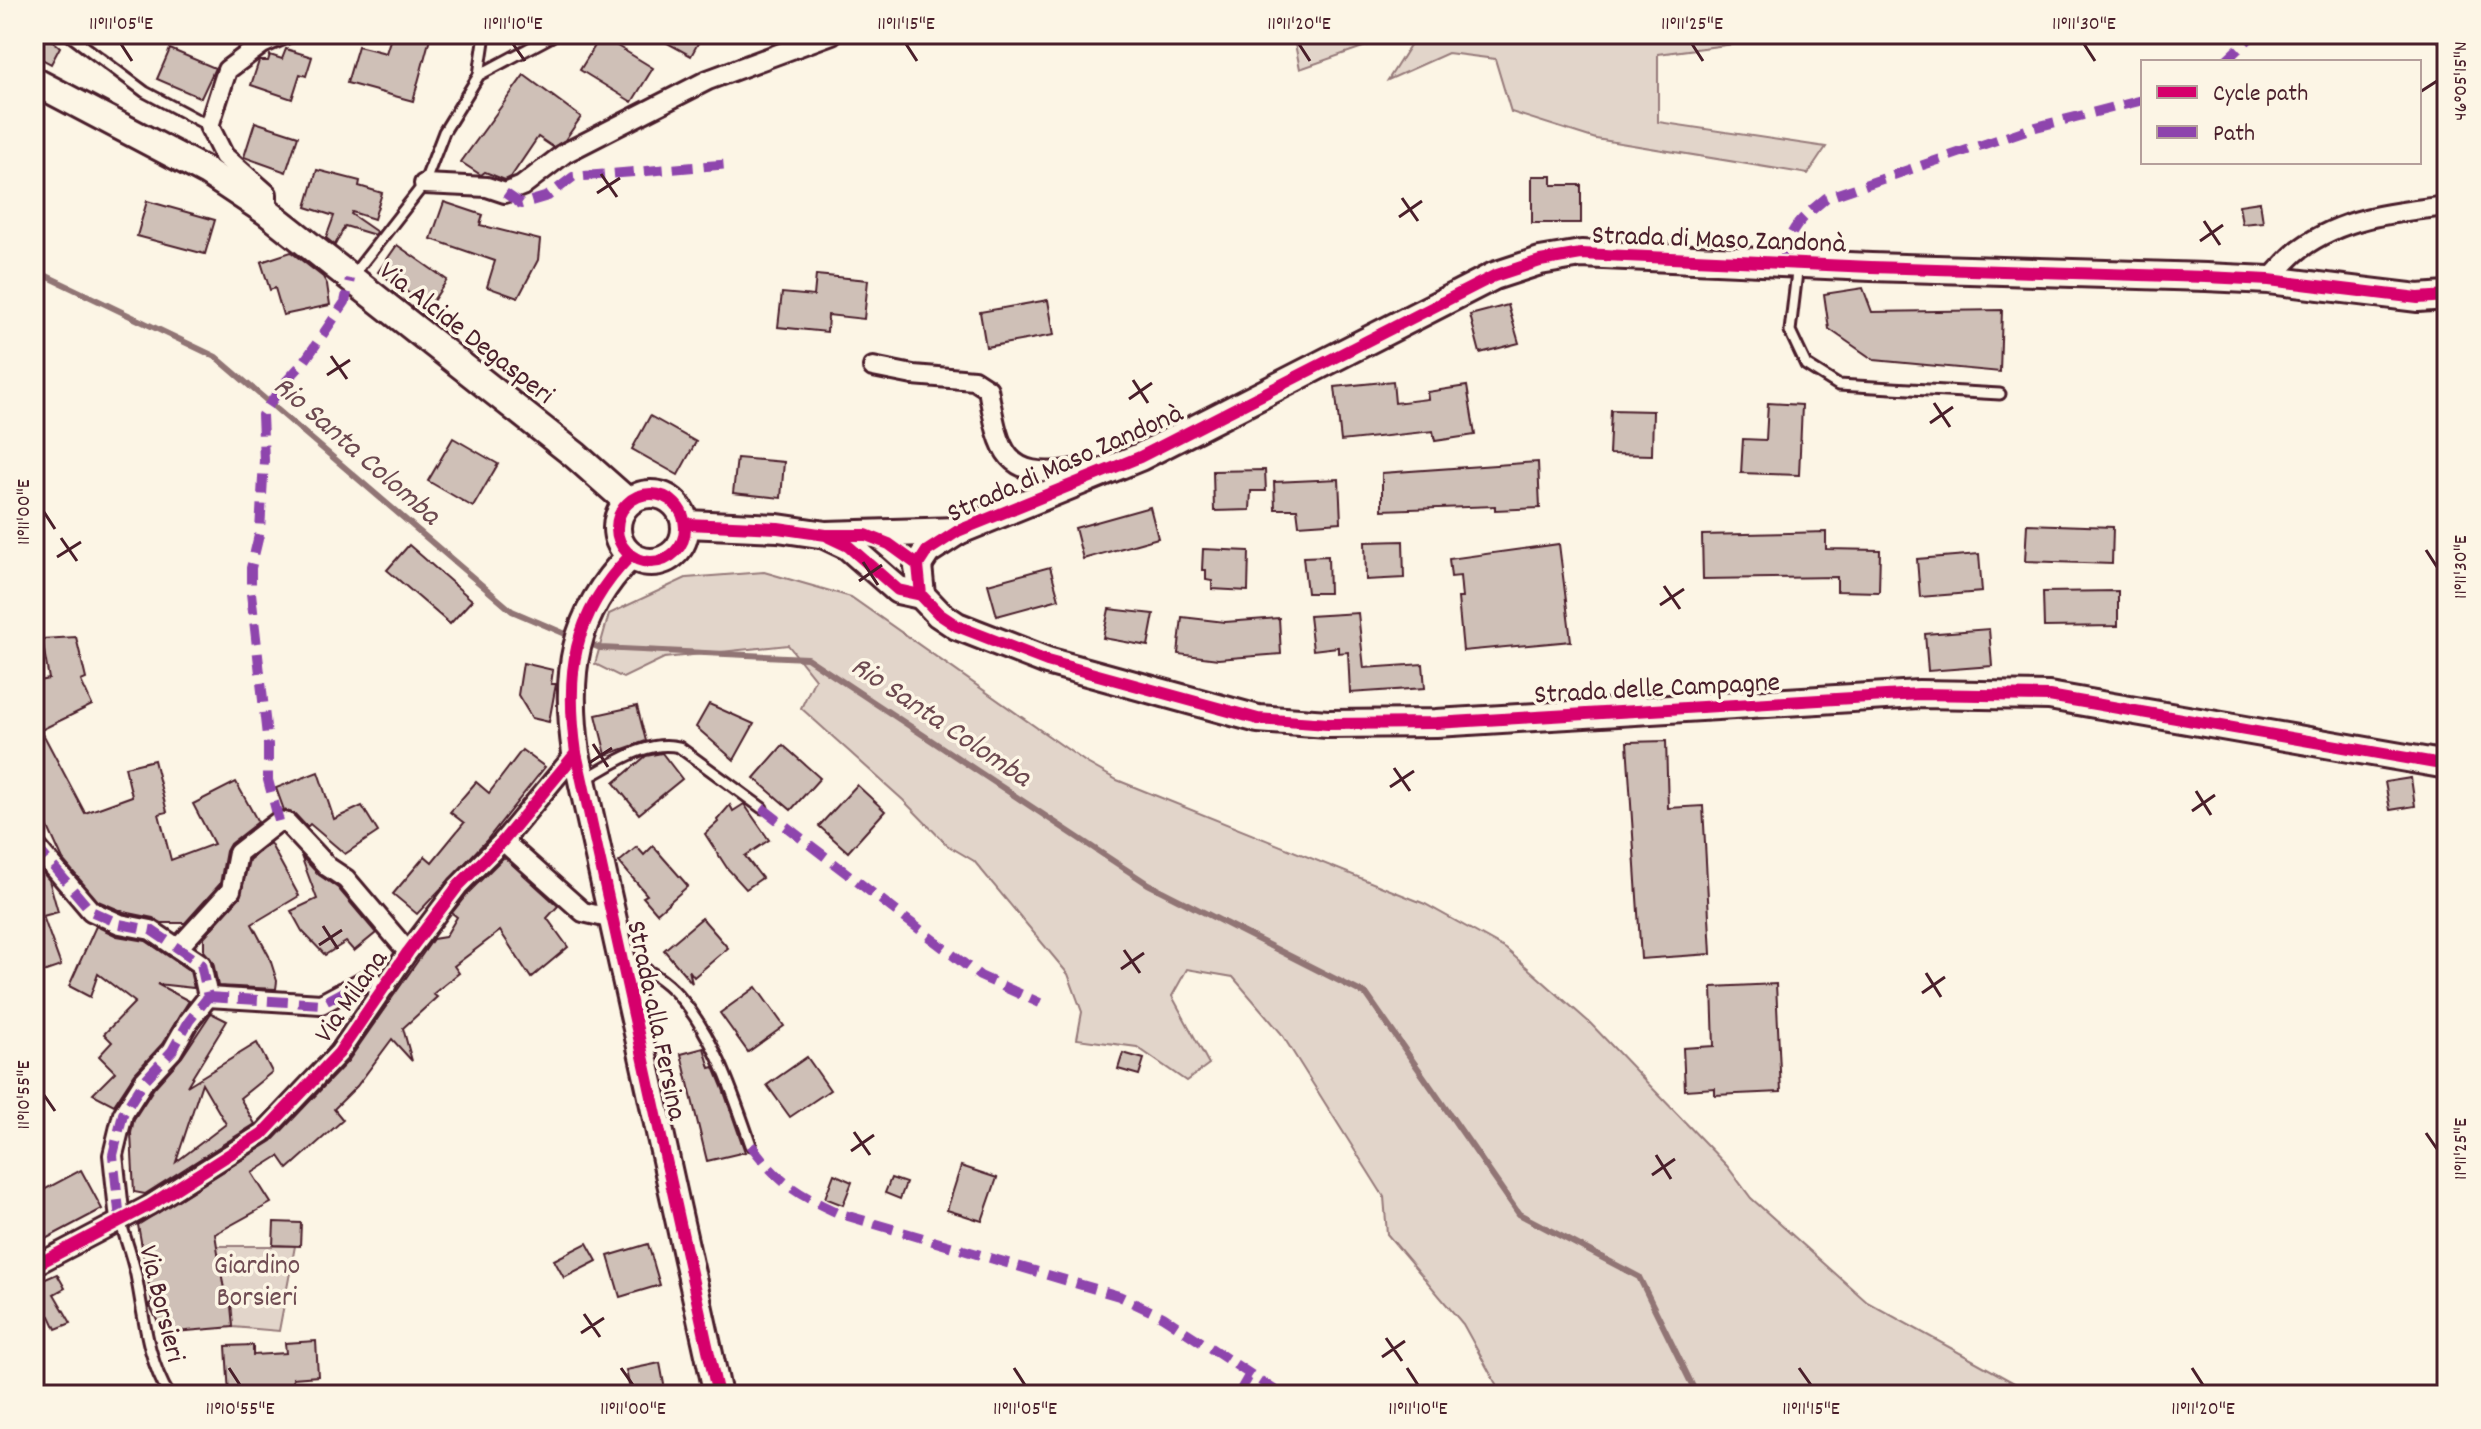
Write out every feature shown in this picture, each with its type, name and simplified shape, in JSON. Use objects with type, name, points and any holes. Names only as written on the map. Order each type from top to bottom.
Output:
[{"type":"street","points":[[209,126],[227,70],[262,44],[285,34]]},
{"type":"street","points":[[424,184],[487,187],[505,193],[522,186],[565,153],[708,80],[832,34]]},
{"type":"street","name":"Via Alcide Degasperi","points":[[34,81],[207,172],[267,212],[575,455],[628,502]]},
{"type":"street","name":"Via Alcide Degasperi","points":[[209,126],[224,156],[267,194],[267,212]]},
{"type":"street","points":[[2269,280],[2299,249],[2345,225],[2386,214],[2447,206]]},
{"type":"street","name":"Strada di Maso Zandonà","points":[[918,565],[927,551],[958,531],[1140,457],[1494,276],[1540,261],[1581,254],[2269,280],[2418,298],[2447,296]]},
{"type":"street","points":[[873,367],[913,375],[974,380],[988,389],[997,433],[1009,460],[1030,471],[1049,473],[1073,469],[1084,482]]},
{"type":"street","points":[[645,494],[664,495],[679,507],[686,524],[683,540],[675,553],[661,561],[622,566],[616,529],[619,514],[628,502],[645,494]]},
{"type":"street","points":[[686,524],[778,528],[826,535],[958,531]]},
{"type":"street","points":[[826,535],[848,546],[898,590],[921,595],[918,565],[889,544],[866,535]]},
{"type":"street","points":[[869,564],[918,565]]},
{"type":"street","name":"Strada alla Fersina","points":[[622,566],[589,612],[574,654],[570,709],[582,781],[718,1395]]},
{"type":"street","name":"Strada delle Campagne","points":[[921,595],[939,614],[957,626],[1047,661],[1258,719],[1328,724],[1436,723],[1919,694],[2049,696],[2447,765]]},
{"type":"street","name":"Via Milana","points":[[34,1266],[199,1176],[263,1133],[339,1053],[408,952],[458,886],[503,841],[576,753]]},
{"type":"street","points":[[178,948],[231,890],[238,853],[279,821],[287,823],[328,867],[346,879],[408,952]]},
{"type":"street","points":[[503,841],[583,912],[613,919]]},
{"type":"street","points":[[34,844],[91,911],[120,924],[151,930],[201,964],[208,997]]},
{"type":"street","points":[[208,997],[321,1004],[364,981],[386,986]]},
{"type":"street","points":[[120,1220],[113,1155],[123,1114],[144,1081],[172,1051],[189,1021],[208,997]]},
{"type":"lane","points":[[68,34],[145,92],[209,126]]},
{"type":"lane","points":[[350,279],[424,184],[444,132],[479,75],[485,34]]},
{"type":"lane","points":[[479,75],[556,34]]},
{"type":"lane","points":[[1798,263],[1790,331],[1806,365],[1838,385],[2000,394]]},
{"type":"lane","points":[[582,781],[646,748],[664,743],[679,747],[762,808]]},
{"type":"lane","points":[[621,956],[654,974],[678,995],[729,1080],[751,1145]]},
{"type":"lane","name":"Via Borsieri","points":[[120,1220],[136,1274],[140,1305],[158,1377],[169,1395]]},
{"type":"green space","points":[[1293,34],[1400,34],[1300,69]]},
{"type":"green space","points":[[1417,34],[1809,34],[1658,54],[1658,122],[1826,147],[1808,174],[1596,139],[1511,112],[1495,59],[1448,53],[1388,80]]},
{"type":"green space","points":[[764,572],[851,597],[1087,763],[1117,780],[1425,904],[1506,949],[1590,1023],[1727,1166],[1751,1198],[1867,1302],[2036,1395],[1497,1395],[1496,1384],[1463,1324],[1387,1234],[1384,1197],[1281,1033],[1233,977],[1187,969],[1172,996],[1209,1064],[1186,1081],[1137,1047],[1077,1039],[1082,1012],[1068,974],[974,861],[947,845],[903,800],[801,708],[815,679],[788,645],[664,658],[623,678],[595,664],[609,614],[686,578]]},
{"type":"green space","name":"Giardino Borsieri","points":[[216,1246],[295,1246],[279,1331],[233,1327],[231,1295],[224,1289]]},
{"type":"building","points":[[34,34],[45,34],[60,47],[51,64],[34,55]]},
{"type":"building","points":[[392,34],[431,34],[413,101],[347,83],[358,46],[386,53]]},
{"type":"building","points":[[651,34],[703,34],[691,56]]},
{"type":"building","points":[[601,36],[653,68],[632,102],[580,70]]},
{"type":"building","points":[[170,49],[215,68],[201,98],[157,79]]},
{"type":"building","points":[[286,49],[312,57],[306,76],[300,74],[292,99],[251,85],[259,61],[268,61],[270,55],[282,59]]},
{"type":"building","points":[[524,75],[581,117],[565,140],[553,147],[538,137],[511,177],[505,180],[485,172],[481,175],[461,162]]},
{"type":"building","points":[[255,122],[298,136],[286,172],[244,157]]},
{"type":"building","points":[[317,170],[360,181],[359,186],[382,193],[374,219],[351,214],[377,232],[375,235],[345,226],[335,245],[326,238],[334,216],[306,207]]},
{"type":"building","points":[[1532,176],[1552,176],[1552,185],[1581,185],[1581,223],[1532,223]]},
{"type":"building","points":[[147,201],[215,220],[205,254],[137,236]]},
{"type":"building","points":[[444,202],[483,215],[480,225],[540,240],[538,260],[518,298],[487,287],[495,261],[431,239]]},
{"type":"building","points":[[2260,202],[2263,222],[2242,224],[2239,205]]},
{"type":"building","points":[[397,245],[447,280],[429,307],[378,272]]},
{"type":"building","points":[[291,252],[323,277],[330,305],[283,315],[275,288],[270,290],[261,262]]},
{"type":"building","points":[[816,275],[868,280],[864,319],[828,315],[827,332],[778,327],[782,293],[814,296]]},
{"type":"building","points":[[1863,288],[1872,312],[2002,310],[2000,372],[1874,360],[1829,329],[1824,294]]},
{"type":"building","points":[[1048,300],[1054,335],[986,347],[980,312]]},
{"type":"building","points":[[1508,305],[1519,343],[1480,353],[1470,315]]},
{"type":"building","points":[[1393,381],[1395,403],[1428,399],[1427,392],[1467,386],[1475,435],[1435,441],[1433,431],[1341,441],[1335,387]]},
{"type":"building","points":[[1768,403],[1802,405],[1799,475],[1741,473],[1743,439],[1766,440]]},
{"type":"building","points":[[1611,410],[1653,411],[1652,455],[1609,454]]},
{"type":"building","points":[[650,416],[696,442],[678,475],[632,449]]},
{"type":"building","points":[[453,438],[498,464],[473,507],[428,481]]},
{"type":"building","points":[[737,458],[784,462],[781,498],[733,493]]},
{"type":"building","points":[[1538,462],[1540,508],[1495,510],[1495,506],[1382,510],[1382,473]]},
{"type":"building","points":[[1265,470],[1266,491],[1251,491],[1250,510],[1214,511],[1213,471]]},
{"type":"building","points":[[1339,479],[1341,522],[1299,525],[1297,509],[1275,509],[1274,482]]},
{"type":"building","points":[[1150,507],[1158,538],[1083,559],[1075,528]]},
{"type":"building","points":[[2027,524],[2113,527],[2112,564],[2025,561]]},
{"type":"building","points":[[1826,532],[1826,549],[1880,550],[1879,592],[1837,591],[1837,577],[1703,579],[1702,535]]},
{"type":"building","points":[[1403,541],[1404,578],[1366,580],[1365,542]]},
{"type":"building","points":[[1559,544],[1571,641],[1463,651],[1458,598],[1462,598],[1460,576],[1451,577],[1449,559]]},
{"type":"building","points":[[409,545],[472,600],[450,624],[387,570]]},
{"type":"building","points":[[1203,549],[1249,551],[1248,591],[1212,589],[1212,581],[1206,580],[1206,570],[1202,570]]},
{"type":"building","points":[[1979,554],[1982,592],[1920,597],[1917,559]]},
{"type":"building","points":[[1328,556],[1329,593],[1307,593],[1303,557]]},
{"type":"building","points":[[1050,567],[1059,599],[997,616],[988,584]]},
{"type":"building","points":[[2118,591],[2118,626],[2044,627],[2043,592]]},
{"type":"building","points":[[1109,609],[1154,614],[1148,646],[1103,638]]},
{"type":"building","points":[[1358,613],[1364,668],[1423,664],[1425,688],[1350,693],[1348,652],[1338,653],[1338,647],[1313,650],[1309,616]]},
{"type":"building","points":[[1182,617],[1225,622],[1279,618],[1281,654],[1218,659],[1178,654]]},
{"type":"building","points":[[1989,629],[1992,666],[1928,671],[1925,634]]},
{"type":"building","points":[[76,637],[86,679],[81,681],[92,705],[41,730],[85,813],[132,796],[125,767],[154,760],[167,812],[159,814],[171,860],[214,844],[193,804],[236,782],[258,822],[230,844],[220,884],[185,923],[162,923],[98,901],[63,860],[47,825],[40,830],[34,820],[34,682],[49,679],[42,639]]},
{"type":"building","points":[[523,663],[553,670],[551,684],[556,684],[549,722],[532,718],[518,695]]},
{"type":"building","points":[[709,704],[754,724],[734,760],[696,727]]},
{"type":"building","points":[[637,706],[646,741],[606,755],[596,715]]},
{"type":"building","points":[[1666,741],[1668,808],[1703,806],[1711,954],[1641,959],[1627,742]]},
{"type":"building","points":[[783,745],[820,778],[791,810],[754,778]]},
{"type":"building","points":[[522,750],[545,767],[486,841],[417,914],[393,894],[425,856],[432,862],[464,823],[450,812],[476,782],[489,793]]},
{"type":"building","points":[[662,753],[682,779],[639,814],[614,783],[646,756]]},
{"type":"building","points":[[318,772],[334,819],[362,806],[378,832],[345,854],[310,824],[307,827],[295,814],[284,810],[276,788]]},
{"type":"building","points":[[2411,778],[2415,806],[2390,810],[2385,782]]},
{"type":"building","points":[[857,785],[885,811],[848,852],[819,826]]},
{"type":"building","points":[[744,804],[769,840],[745,856],[762,878],[746,889],[727,868],[705,834],[730,805],[733,811]]},
{"type":"building","points":[[270,843],[299,896],[252,924],[269,956],[277,981],[276,989],[218,986],[213,962],[204,951],[204,937],[240,897],[249,860]]},
{"type":"building","points":[[653,846],[688,886],[657,913],[643,897],[647,895],[619,862],[637,847],[644,855]]},
{"type":"building","points":[[301,856],[319,875],[338,888],[376,933],[354,951],[346,942],[325,955],[302,931],[291,911],[317,899]]},
{"type":"building","points":[[504,857],[558,906],[547,918],[568,947],[531,978],[500,931],[454,966],[459,973],[433,994],[437,997],[403,1028],[412,1061],[392,1039],[357,1086],[334,1109],[343,1120],[288,1169],[279,1156],[252,1173],[271,1203],[215,1234],[225,1296],[230,1295],[233,1327],[163,1333],[149,1304],[152,1302],[138,1225],[272,1141],[348,1061],[433,939],[445,937],[457,917],[452,913]]},
{"type":"building","points":[[34,863],[49,880],[58,912],[43,916],[61,966],[34,975]]},
{"type":"building","points":[[702,918],[728,948],[694,977],[689,970],[692,983],[664,950]]},
{"type":"building","points":[[96,926],[117,936],[146,941],[190,971],[194,988],[157,984],[189,1001],[162,1044],[135,1073],[114,1105],[93,1094],[115,1072],[99,1056],[112,1042],[104,1034],[135,1002],[98,974],[90,997],[69,986]]},
{"type":"building","points":[[1776,984],[1781,1092],[1715,1095],[1715,1088],[1685,1090],[1683,1048],[1714,1046],[1712,987]]},
{"type":"building","points":[[756,987],[784,1026],[748,1052],[720,1013]]},
{"type":"building","points":[[211,1013],[227,1021],[187,1086],[257,1043],[272,1072],[240,1098],[255,1124],[145,1194],[134,1192],[131,1133],[134,1119],[154,1088],[182,1057]],"holes":[[[202,1083],[226,1124],[176,1162]]]},
{"type":"building","points":[[704,1048],[710,1068],[714,1067],[723,1089],[745,1152],[707,1161],[681,1054]]},
{"type":"building","points":[[1123,1053],[1144,1059],[1139,1075],[1118,1069]]},
{"type":"building","points":[[807,1057],[830,1090],[790,1117],[767,1085]]},
{"type":"building","points":[[961,1166],[997,1178],[982,1221],[947,1210]]},
{"type":"building","points":[[81,1170],[102,1209],[34,1245],[34,1195]]},
{"type":"building","points":[[834,1174],[852,1182],[843,1205],[825,1198]]},
{"type":"building","points":[[891,1178],[906,1183],[900,1199],[885,1193]]},
{"type":"building","points":[[274,1222],[301,1223],[300,1246],[273,1245]]},
{"type":"building","points":[[587,1243],[597,1261],[564,1278],[554,1260]]},
{"type":"building","points":[[648,1244],[660,1285],[620,1297],[608,1256]]},
{"type":"building","points":[[57,1274],[65,1288],[54,1294],[71,1323],[56,1329],[50,1316],[34,1323],[34,1284]]},
{"type":"building","points":[[316,1341],[318,1376],[293,1378],[294,1395],[229,1395],[226,1346],[253,1345],[253,1355],[286,1353],[285,1343]]},
{"type":"building","points":[[660,1363],[666,1395],[631,1395],[626,1370]]},
{"type":"waterway","name":"Rio Santa Colomba","points":[[34,270],[216,357],[512,611],[575,638]]},
{"type":"waterway","name":"Rio Santa Colomba","points":[[586,642],[600,648],[807,658],[1148,884],[1367,995],[1519,1214],[1639,1277],[1697,1395]]},
{"type":"marked path","points":[[2226,60],[2254,34]]},
{"type":"marked path","points":[[1784,262],[1792,233],[1809,212],[1826,198],[2032,128],[2141,101]]},
{"type":"marked path","points":[[505,193],[521,204],[548,196],[573,177],[731,164]]},
{"type":"marked path","points":[[279,821],[268,780],[268,745],[251,593],[251,568],[260,531],[264,460],[262,415],[304,362],[345,302],[350,279]]},
{"type":"marked path","points":[[762,808],[980,976],[1040,1003]]},
{"type":"marked path","points":[[34,844],[91,911],[120,924],[151,930],[201,964],[208,997]]},
{"type":"marked path","points":[[208,997],[321,1004],[364,981],[386,986]]},
{"type":"marked path","points":[[120,1220],[113,1155],[123,1114],[144,1081],[172,1051],[189,1021],[208,997]]},
{"type":"marked path","points":[[751,1145],[789,1186],[838,1213],[1119,1296],[1163,1317],[1282,1395]]},
{"type":"marked path","points":[[1238,1395],[1250,1374]]},
{"type":"cycle path","points":[[918,565],[927,551],[958,531],[1140,457],[1494,276],[1540,261],[1581,254],[2206,277],[2269,280],[2418,298],[2447,296]]},
{"type":"cycle path","points":[[651,494],[664,496],[675,504],[683,515],[685,528],[683,541],[675,552],[664,560],[651,562],[638,560],[627,552],[619,541],[617,528],[619,515],[627,504],[638,496],[651,494]]},
{"type":"cycle path","points":[[686,524],[778,528],[826,535],[866,535],[889,544],[918,565]]},
{"type":"cycle path","points":[[829,537],[848,546],[898,590],[921,595]]},
{"type":"cycle path","points":[[630,556],[596,601],[577,647],[572,697],[576,753],[718,1395]]},
{"type":"cycle path","points":[[918,565],[921,595],[939,614],[957,626],[1047,661],[1258,719],[1328,724],[1436,723],[1919,694],[2049,696],[2447,765]]},
{"type":"cycle path","points":[[34,1266],[150,1205],[263,1133],[339,1053],[408,952],[458,886],[503,841],[576,753]]}]
